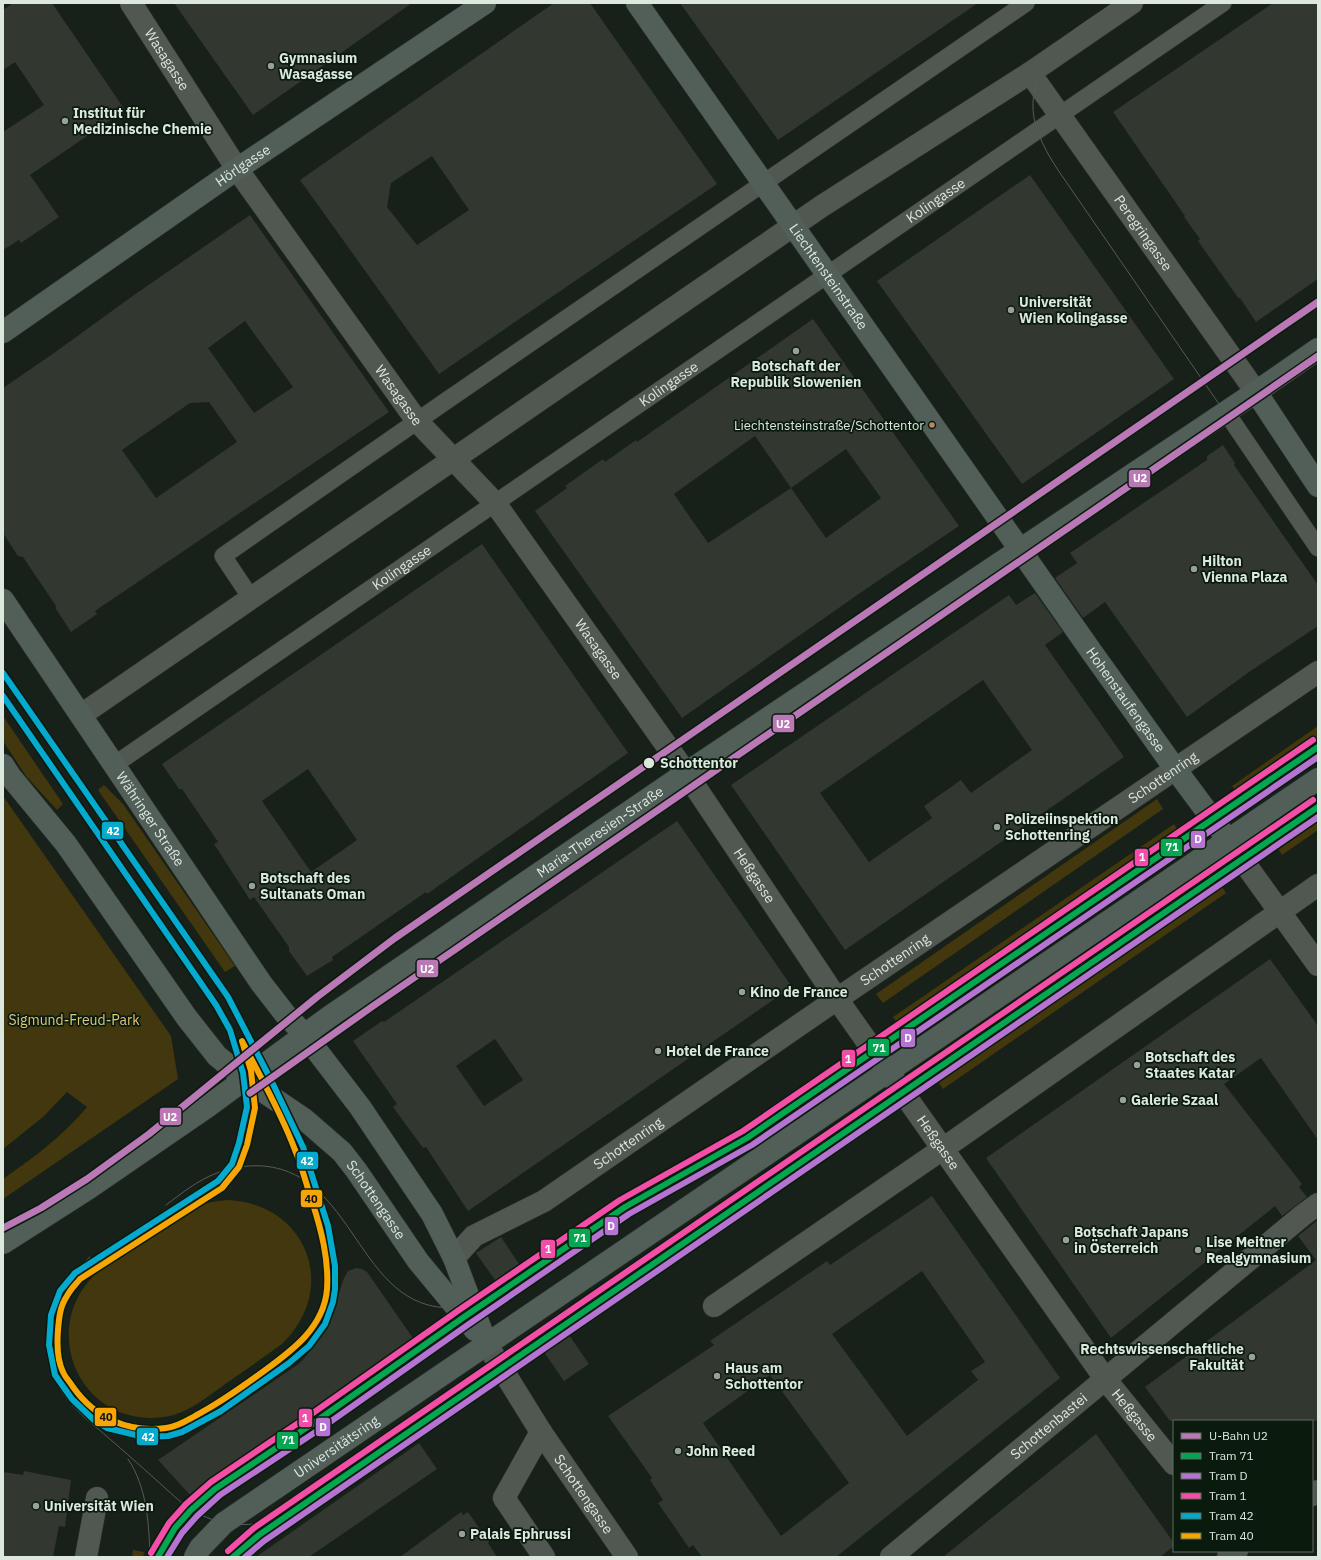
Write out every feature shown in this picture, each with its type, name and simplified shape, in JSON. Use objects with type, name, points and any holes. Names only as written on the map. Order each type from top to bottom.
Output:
[{"type":"main road","name":"Hörlgasse","points":[[3,332],[237,169],[485,3]]},
{"type":"main road","name":"Liechtensteinstraße","points":[[637,3],[1021,550]]},
{"type":"main road","name":"Maria-Theresien-Straße","points":[[3,1243],[89,1188],[208,1107],[304,1034],[686,773],[1021,550],[1318,349]]},
{"type":"main road","points":[[1256,392],[1318,486]]},
{"type":"main road","name":"Hohenstaufengasse","points":[[1021,550],[1176,770],[1228,840]]},
{"type":"main road","name":"Währinger Straße","points":[[3,600],[261,983],[285,1014],[304,1034]]},
{"type":"main road","points":[[3,765],[10,776],[66,844],[187,1018],[217,1056],[245,1079]]},
{"type":"main road","points":[[486,1343],[1318,779]]},
{"type":"main road","name":"Schottengasse","points":[[304,1034],[360,1107],[432,1214],[454,1258],[486,1343]]},
{"type":"main road","name":"Schottengasse","points":[[245,1079],[304,1119],[342,1152],[418,1261],[486,1343]]},
{"type":"main road","name":"Universitätsring","points":[[195,1557],[200,1548],[224,1523],[486,1343]]},
{"type":"street","name":"Wasagasse","points":[[131,3],[237,169],[417,421],[495,503],[686,773]]},
{"type":"street","points":[[81,714],[793,226],[1030,73],[1132,3]]},
{"type":"street","name":"Peregringasse","points":[[1030,73],[1256,392]]},
{"type":"street","name":"Schottenring","points":[[454,1258],[474,1236],[544,1201],[837,999],[1176,770],[1318,672]]},
{"type":"street","name":"Heßgasse","points":[[686,773],[837,999],[944,1148],[1106,1380],[1173,1463]]},
{"type":"street","name":"Hohenstaufengasse","points":[[1228,840],[1318,965]]},
{"type":"street","points":[[714,1306],[944,1148],[1318,885]]},
{"type":"street","name":"Schottenbastei","points":[[891,1557],[1318,1204]]},
{"type":"street","name":"Schottengasse","points":[[486,1343],[541,1432],[627,1557]]},
{"type":"street","points":[[541,1432],[504,1498],[544,1557]]},
{"type":"street","points":[[86,1557],[97,1498]]},
{"type":"lane","points":[[251,598],[223,556],[1026,3]]},
{"type":"lane","name":"Kolingasse","points":[[114,765],[1223,3]]},
{"type":"lane","points":[[1226,412],[1318,548]]},
{"type":"green space","points":[[3,716],[63,804],[57,810],[26,776],[3,741]]},
{"type":"green space","points":[[1318,726],[1318,740],[1239,795],[1232,786]]},
{"type":"green space","points":[[104,785],[123,804],[235,966],[225,972],[98,790]]},
{"type":"green space","name":"Sigmund-Freud-Park","points":[[3,796],[171,1036],[178,1079],[3,1199],[3,1179],[58,1137],[87,1107],[67,1092],[43,1117],[3,1149]]},
{"type":"green space","points":[[1157,799],[1163,809],[883,1003],[876,994]]},
{"type":"green space","points":[[1318,817],[1318,830],[1282,855],[1276,845]]},
{"type":"green space","points":[[1174,824],[1180,834],[900,1027],[893,1017]]},
{"type":"green space","points":[[1220,884],[1226,893],[943,1089],[937,1080]]},
{"type":"green space","points":[[229,1200],[256,1205],[279,1217],[296,1233],[306,1253],[311,1276],[309,1299],[299,1322],[282,1344],[190,1408],[164,1417],[134,1416],[109,1407],[89,1390],[76,1369],[69,1344],[71,1318],[81,1293],[100,1270],[188,1210],[208,1203]]},
{"type":"green space","points":[[133,1550],[144,1552],[143,1557],[132,1557]]},
{"type":"building","name":"Institut für Medizinische Chemie","points":[[13,3],[52,3],[125,110],[30,175],[59,217],[21,243],[19,240],[3,250],[3,132],[44,105],[15,62],[3,70],[3,10]]},
{"type":"building","name":"Gymnasium Wasagasse","points":[[174,3],[412,3],[253,115]]},
{"type":"building","points":[[554,3],[590,3],[717,184],[439,374],[300,180]],"holes":[[[432,156],[469,210],[417,245],[387,207],[391,183]]]},
{"type":"building","points":[[680,3],[978,3],[778,140]]},
{"type":"building","points":[[1273,3],[1318,3],[1318,279],[1256,322],[1198,241],[1200,239],[1184,217],[1185,216],[1113,112]]},
{"type":"building","name":"Universität Wien Kolingasse","points":[[1030,175],[1174,379],[1022,484],[877,281]]},
{"type":"building","points":[[250,215],[389,412],[95,611],[97,614],[71,632],[56,609],[56,606],[23,557],[18,556],[3,533],[3,388]],"holes":[[[245,321],[293,387],[254,413],[208,348]],[[209,402],[237,442],[156,498],[122,450],[190,403]]]},
{"type":"building","points":[[813,319],[959,526],[863,591],[682,718],[535,511],[567,488],[565,486],[603,459],[605,462],[636,440],[637,442]],"holes":[[[755,436],[791,488],[708,543],[674,494]],[[846,449],[881,498],[826,538],[791,488]]]},
{"type":"building","name":"Hilton Vienna Plaza","points":[[1223,445],[1235,463],[1234,465],[1318,585],[1318,626],[1249,672],[1187,717],[1105,602],[1083,618],[1055,578],[1077,563],[1070,553],[1207,460],[1207,456]]},
{"type":"building","points":[[482,544],[628,753],[427,894],[426,892],[332,957],[333,960],[307,976],[289,951],[289,947],[254,897],[250,900],[214,844],[218,842],[182,789],[179,789],[162,764]],"holes":[[[308,769],[357,840],[311,872],[262,801]]]},
{"type":"building","points":[[1035,593],[1063,632],[1045,645],[1124,757],[845,950],[731,785],[1009,595],[1016,605]],"holes":[[[983,680],[1032,750],[971,793],[961,780],[924,806],[932,818],[869,862],[820,793]]]},
{"type":"building","points":[[677,821],[792,987],[468,1211],[426,1147],[423,1148],[393,1107],[397,1104],[353,1041],[382,1021],[384,1022]],"holes":[[[495,1039],[523,1080],[484,1106],[456,1066]]]},
{"type":"building","points":[[1270,959],[1318,1026],[1318,1140],[1261,1058],[1224,1084],[1302,1184],[1299,1187],[1307,1197],[1282,1216],[1275,1206],[1111,1338],[986,1158]]},
{"type":"building","name":"Haus am Schottentor","points":[[932,1196],[1060,1378],[836,1557],[702,1557],[693,1545],[689,1548],[658,1503],[663,1500],[650,1480],[652,1478],[608,1416],[714,1345],[710,1341],[827,1261],[830,1265]],"holes":[[[922,1271],[985,1362],[971,1371],[978,1380],[907,1436],[832,1334]],[[770,1375],[849,1483],[781,1536],[703,1423]]]},
{"type":"building","name":"Rechtswissenschaftliche Fakultät","points":[[1318,1220],[1318,1421],[1170,1421],[1145,1387],[1316,1260],[1298,1236]]},
{"type":"building","points":[[501,1237],[521,1267],[497,1283],[476,1253]]},
{"type":"building","points":[[356,1268],[367,1272],[415,1341],[191,1496],[158,1460],[300,1363],[327,1329],[344,1278],[348,1271]]},
{"type":"building","points":[[569,1335],[589,1364],[564,1381],[544,1352]]},
{"type":"building","points":[[1096,1434],[1173,1542],[1173,1547],[1160,1557],[943,1557]]},
{"type":"building","points":[[419,1443],[437,1469],[309,1557],[256,1557]]},
{"type":"building","name":"Universität Wien","points":[[24,1471],[71,1480],[65,1527],[59,1526],[53,1557],[3,1557],[3,1472],[23,1475]]},
{"type":"building","name":"Palais Ephrussi","points":[[461,1512],[463,1515],[468,1512],[489,1542],[488,1543],[497,1557],[400,1557]]},
{"type":"tram line","points":[[1114,3],[1074,30],[1053,51],[1045,63],[1035,89],[1033,103],[1034,118],[1038,132],[1047,152],[1058,170],[1318,548]]},
{"type":"tram line","name":"42","points":[[3,673],[228,997],[272,1082],[303,1147],[328,1226],[335,1266],[335,1289],[333,1302],[325,1324],[309,1346],[289,1363],[221,1411],[182,1432],[168,1436],[144,1437],[107,1428],[94,1420],[72,1399],[55,1375],[49,1345],[51,1315],[60,1291],[75,1273],[218,1181],[232,1164],[239,1143],[247,1107],[243,1073],[230,1030],[216,1005],[3,696]]},
{"type":"tram line","name":"1","points":[[151,1553],[169,1523],[186,1504],[211,1482],[620,1200],[743,1131],[1313,740]]},
{"type":"tram line","name":"71","points":[[158,1557],[175,1528],[191,1510],[215,1489],[318,1420],[464,1317],[625,1207],[747,1138],[1318,747]]},
{"type":"tram line","name":"D","points":[[167,1557],[182,1533],[197,1516],[220,1495],[323,1427],[629,1214],[752,1145],[1318,757]]},
{"type":"tram line","name":"1","points":[[228,1551],[254,1528],[1313,800]]},
{"type":"tram line","name":"71","points":[[233,1557],[259,1535],[1318,807]]},
{"type":"tram line","name":"D","points":[[245,1557],[264,1541],[1318,817]]},
{"type":"tram line","name":"40","points":[[242,1041],[270,1094],[302,1169],[326,1255],[327,1289],[325,1303],[313,1326],[296,1346],[231,1395],[181,1424],[152,1429],[126,1425],[102,1415],[91,1407],[82,1398],[64,1374],[61,1367],[58,1346],[58,1326],[61,1308],[71,1289],[80,1279],[222,1188],[239,1167],[247,1145],[255,1108],[251,1071],[242,1041]]},
{"type":"tram line","points":[[166,1205],[203,1179],[234,1168],[264,1166],[296,1175],[321,1194],[341,1218],[379,1270],[401,1292],[428,1305],[463,1307],[479,1303],[501,1291],[574,1242]]},
{"type":"tram line","points":[[90,1257],[70,1279],[65,1287],[57,1304],[52,1324],[50,1347],[52,1369],[57,1383],[67,1400],[88,1421],[183,1504],[211,1519],[243,1525],[265,1522],[286,1514],[318,1495]]},
{"type":"tram line","points":[[128,1459],[139,1481],[146,1506],[150,1557]]},
{"type":"metro line","name":"U2","points":[[3,1228],[41,1208],[87,1179],[149,1134],[317,997],[395,938],[1318,302]]},
{"type":"metro line","name":"U2","points":[[250,1093],[373,1006],[1318,356]]},
{"type":"place","name":"Gymnasium Wasagasse","points":[[271,66]]},
{"type":"place","name":"Institut für Medizinische Chemie","points":[[65,121]]},
{"type":"place","name":"Universität Wien Kolingasse","points":[[1011,310]]},
{"type":"place","name":"Botschaft der Republik Slowenien","points":[[796,351]]},
{"type":"place","name":"Liechtensteinstraße/Schottentor","points":[[932,425]]},
{"type":"place","name":"Hilton Vienna Plaza","points":[[1194,569]]},
{"type":"place","name":"Schottentor","points":[[649,763]]},
{"type":"place","name":"Polizeiinspektion Schottenring","points":[[997,827]]},
{"type":"place","name":"Botschaft des Sultanats Oman","points":[[252,886]]},
{"type":"place","name":"Kino de France","points":[[742,992]]},
{"type":"place","name":"Hotel de France","points":[[658,1051]]},
{"type":"place","name":"Botschaft des Staates Katar","points":[[1137,1065]]},
{"type":"place","name":"Galerie Szaal","points":[[1123,1100]]},
{"type":"place","name":"Botschaft Japans in Österreich","points":[[1066,1240]]},
{"type":"place","name":"Lise Meitner Realgymnasium","points":[[1198,1250]]},
{"type":"place","name":"Rechtswissenschaftliche Fakultät","points":[[1252,1357]]},
{"type":"place","name":"Haus am Schottentor","points":[[717,1376]]},
{"type":"place","name":"John Reed","points":[[678,1451]]},
{"type":"place","name":"Universität Wien","points":[[36,1506]]},
{"type":"place","name":"Palais Ephrussi","points":[[462,1534]]}]
